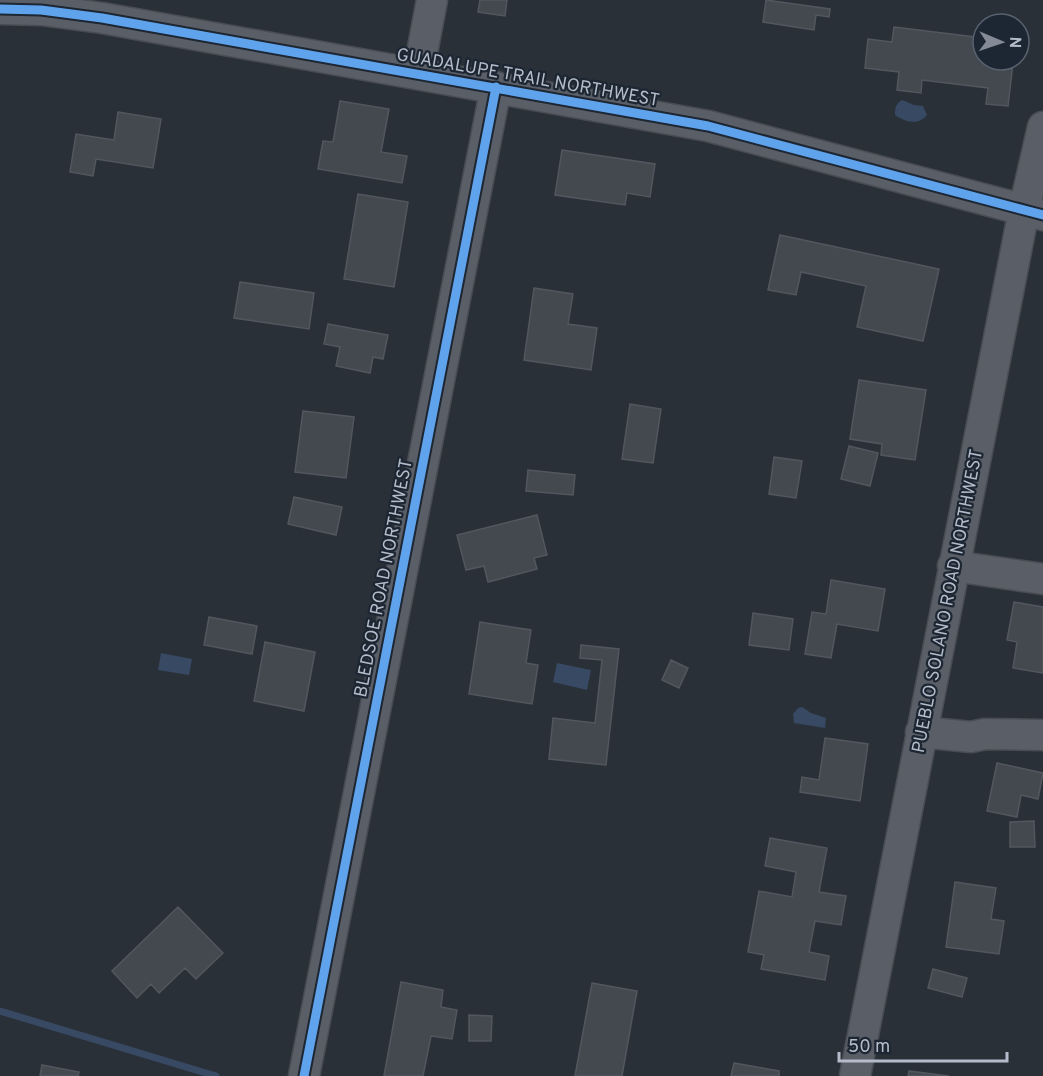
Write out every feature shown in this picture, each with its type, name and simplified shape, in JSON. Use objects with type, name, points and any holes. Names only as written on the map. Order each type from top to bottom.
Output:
[{"type":"street","points":[[418,74],[432,0]]},
{"type":"street","name":"GUADALUPE TRAIL NORTHWEST","points":[[0,9],[103,9],[418,74],[708,126],[1033,212]]},
{"type":"street","name":"BLEDSOE ROAD NORTHWEST","points":[[304,1076],[496,87]]},
{"type":"street","name":"PUEBLO SOLANO ROAD NORTHWEST","points":[[855,1076],[953,566],[1033,212],[1043,127]]},
{"type":"street","points":[[953,566],[1043,579]]},
{"type":"street","points":[[921,732],[971,737],[986,734],[1043,735]]},
{"type":"water","points":[[902,100],[923,106],[927,115],[916,122],[907,121],[895,115],[897,104]]},
{"type":"water","points":[[161,653],[192,659],[189,675],[158,670]]},
{"type":"water","points":[[557,663],[591,670],[587,690],[553,682]]},
{"type":"water","points":[[802,707],[826,718],[825,728],[794,723],[793,714]]},
{"type":"building","points":[[480,0],[507,0],[505,16],[478,12]]},
{"type":"building","points":[[766,0],[830,9],[829,17],[816,15],[814,30],[763,22]]},
{"type":"building","points":[[894,27],[971,37],[971,72],[1012,72],[1008,106],[986,104],[988,88],[922,80],[921,93],[897,90],[899,72],[865,68],[868,39],[892,42]]},
{"type":"building","points":[[340,101],[389,109],[381,152],[407,156],[402,183],[318,169],[323,141],[333,142]]},
{"type":"building","points":[[118,112],[161,119],[153,168],[96,159],[93,176],[70,172],[76,134],[114,140]]},
{"type":"building","points":[[562,150],[655,164],[650,197],[627,193],[625,205],[555,195]]},
{"type":"building","points":[[358,194],[408,202],[394,287],[344,279]]},
{"type":"building","points":[[780,235],[939,269],[923,341],[857,327],[866,286],[801,272],[796,295],[768,290]]},
{"type":"building","points":[[240,282],[314,293],[309,329],[234,318]]},
{"type":"building","points":[[534,288],[573,294],[568,324],[597,328],[591,370],[524,360]]},
{"type":"building","points":[[328,324],[388,335],[383,359],[373,357],[370,373],[336,366],[340,347],[324,344]]},
{"type":"building","points":[[859,380],[926,390],[915,460],[881,455],[882,444],[850,439]]},
{"type":"building","points":[[630,404],[661,409],[653,463],[622,459]]},
{"type":"building","points":[[303,411],[354,417],[346,478],[295,472]]},
{"type":"building","points":[[849,446],[878,453],[870,486],[841,479]]},
{"type":"building","points":[[774,457],[802,461],[796,498],[769,494]]},
{"type":"building","points":[[528,470],[575,475],[573,495],[526,491]]},
{"type":"building","points":[[294,497],[342,507],[336,535],[288,524]]},
{"type":"building","points":[[537,515],[547,555],[534,558],[537,569],[488,582],[484,566],[466,570],[457,535]]},
{"type":"building","points":[[831,580],[885,589],[878,631],[837,624],[831,658],[805,654],[812,612],[826,614]]},
{"type":"building","points":[[1014,602],[1043,607],[1043,673],[1013,668],[1017,642],[1007,640]]},
{"type":"building","points":[[753,613],[793,619],[789,650],[749,645]]},
{"type":"building","points":[[209,617],[257,626],[252,654],[204,645]]},
{"type":"building","points":[[480,622],[531,630],[526,663],[538,665],[532,704],[469,694]]},
{"type":"building","points":[[265,642],[315,652],[304,711],[254,701]]},
{"type":"building","points":[[581,645],[619,649],[606,765],[549,759],[553,718],[595,723],[602,660],[580,658]]},
{"type":"building","points":[[671,660],[688,668],[679,688],[662,680]]},
{"type":"building","points":[[825,738],[868,744],[860,801],[800,792],[802,777],[819,780]]},
{"type":"building","points":[[997,763],[1043,773],[1038,799],[1021,795],[1017,817],[987,811]]},
{"type":"building","points":[[1034,821],[1035,847],[1010,847],[1010,822]]},
{"type":"building","points":[[770,838],[827,848],[819,892],[846,896],[841,925],[815,921],[809,952],[829,956],[825,980],[761,969],[764,955],[748,952],[759,891],[792,897],[796,872],[765,866]]},
{"type":"building","points":[[955,882],[996,888],[991,919],[1004,921],[999,954],[946,947]]},
{"type":"building","points":[[178,907],[223,953],[196,979],[185,968],[159,993],[151,984],[137,998],[112,971]]},
{"type":"building","points":[[933,969],[967,978],[962,997],[928,988]]},
{"type":"building","points":[[401,982],[443,990],[441,1007],[457,1010],[452,1039],[431,1036],[423,1076],[384,1076]]},
{"type":"building","points":[[592,983],[637,991],[622,1076],[575,1076]]},
{"type":"building","points":[[469,1015],[492,1016],[491,1041],[469,1041]]},
{"type":"building","points":[[734,1063],[779,1071],[779,1076],[731,1076]]},
{"type":"building","points":[[42,1065],[79,1072],[78,1076],[40,1076]]},
{"type":"building","points":[[909,1071],[949,1076],[908,1076]]},
{"type":"waterway","points":[[0,1011],[216,1076]]},
{"type":"cycle path","points":[[0,9],[41,10],[102,18],[708,126],[1043,215]]},
{"type":"cycle path","points":[[304,1076],[496,87]]}]
